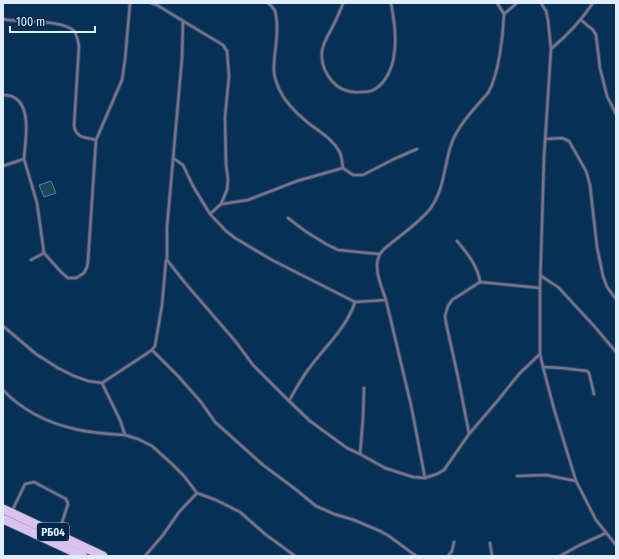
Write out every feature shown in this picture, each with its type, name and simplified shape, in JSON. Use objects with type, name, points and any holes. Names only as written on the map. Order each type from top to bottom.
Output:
[{"type":"highway","name":"РБ04","points":[[7,510],[104,556]]},
{"type":"highway","name":"РБ04","points":[[3,519],[83,556]]},
{"type":"lane","points":[[3,95],[16,99],[23,107],[25,114],[26,129],[24,159],[37,203],[44,253],[62,274],[68,278],[76,278],[84,273],[87,267],[96,140],[122,80],[130,3]]},
{"type":"lane","points":[[150,3],[158,4],[223,45],[227,51],[229,76],[225,117],[226,164],[228,180],[221,204],[210,214]]},
{"type":"lane","points":[[268,3],[273,8],[276,15],[274,73],[278,86],[283,97],[305,121],[332,141],[339,152],[343,168],[353,175],[363,175],[417,149]]},
{"type":"lane","points":[[343,3],[338,17],[324,44],[322,61],[327,74],[338,86],[355,93],[367,92],[376,89],[384,81],[391,68],[395,39],[391,3]]},
{"type":"lane","points":[[425,478],[411,405],[386,300],[378,275],[377,264],[379,254],[416,223],[430,209],[435,201],[442,181],[449,152],[456,132],[488,93],[491,87],[497,66],[504,14],[497,3]]},
{"type":"lane","points":[[504,14],[517,3]]},
{"type":"lane","points":[[541,3],[546,11],[548,20],[551,49],[545,139],[540,276],[540,354],[576,481],[596,520],[616,545]]},
{"type":"lane","points":[[551,49],[567,36],[581,20],[592,3]]},
{"type":"lane","points":[[3,19],[19,22],[61,24],[74,31],[78,38],[79,46],[74,126],[76,132],[80,136],[96,140]]},
{"type":"lane","points":[[581,20],[593,30],[596,35],[600,68],[607,96],[616,114]]},
{"type":"lane","points":[[3,326],[36,354],[58,368],[88,381],[102,383],[152,350],[155,346],[162,305],[166,260],[167,227],[182,58],[183,21]]},
{"type":"lane","points":[[545,139],[562,138],[569,141],[586,171],[590,185],[597,248],[603,276],[607,287],[616,299]]},
{"type":"lane","points":[[173,158],[182,165],[210,214],[226,231],[244,244],[272,260],[355,302],[386,300]]},
{"type":"lane","points":[[3,166],[24,159]]},
{"type":"lane","points":[[221,204],[248,200],[297,181],[343,168]]},
{"type":"lane","points":[[288,218],[305,231],[338,250],[379,254]]},
{"type":"lane","points":[[457,241],[478,271],[480,282]]},
{"type":"lane","points":[[31,260],[44,253]]},
{"type":"lane","points":[[166,260],[236,342],[253,365],[310,421],[347,448],[385,468],[413,477],[425,478],[444,470],[469,434],[519,374],[540,354]]},
{"type":"lane","points":[[540,276],[558,288],[595,327],[616,352]]},
{"type":"lane","points":[[469,434],[445,316],[448,306],[452,300],[480,282],[540,288]]},
{"type":"lane","points":[[289,401],[305,374],[346,321],[355,302]]},
{"type":"lane","points":[[152,350],[201,402],[215,422],[263,465],[316,506],[380,531],[416,556]]},
{"type":"lane","points":[[543,367],[568,368],[587,371],[589,373],[594,394]]},
{"type":"lane","points":[[102,383],[120,420],[124,435]]},
{"type":"lane","points":[[360,454],[364,388]]},
{"type":"lane","points":[[3,390],[17,403],[43,419],[76,430],[138,438],[152,446],[172,463],[197,493],[216,500],[240,512],[265,534],[295,556]]},
{"type":"lane","points":[[517,476],[546,475],[576,481]]},
{"type":"lane","points":[[7,510],[25,484],[34,482],[66,499],[68,504],[58,535]]},
{"type":"lane","points":[[145,556],[163,535],[179,512],[197,493]]},
{"type":"lane","points":[[560,556],[606,533]]},
{"type":"lane","points":[[448,556],[452,551],[454,542]]},
{"type":"lane","points":[[490,542],[492,556]]},
{"type":"building","points":[[51,181],[56,193],[44,197],[39,185]]}]
